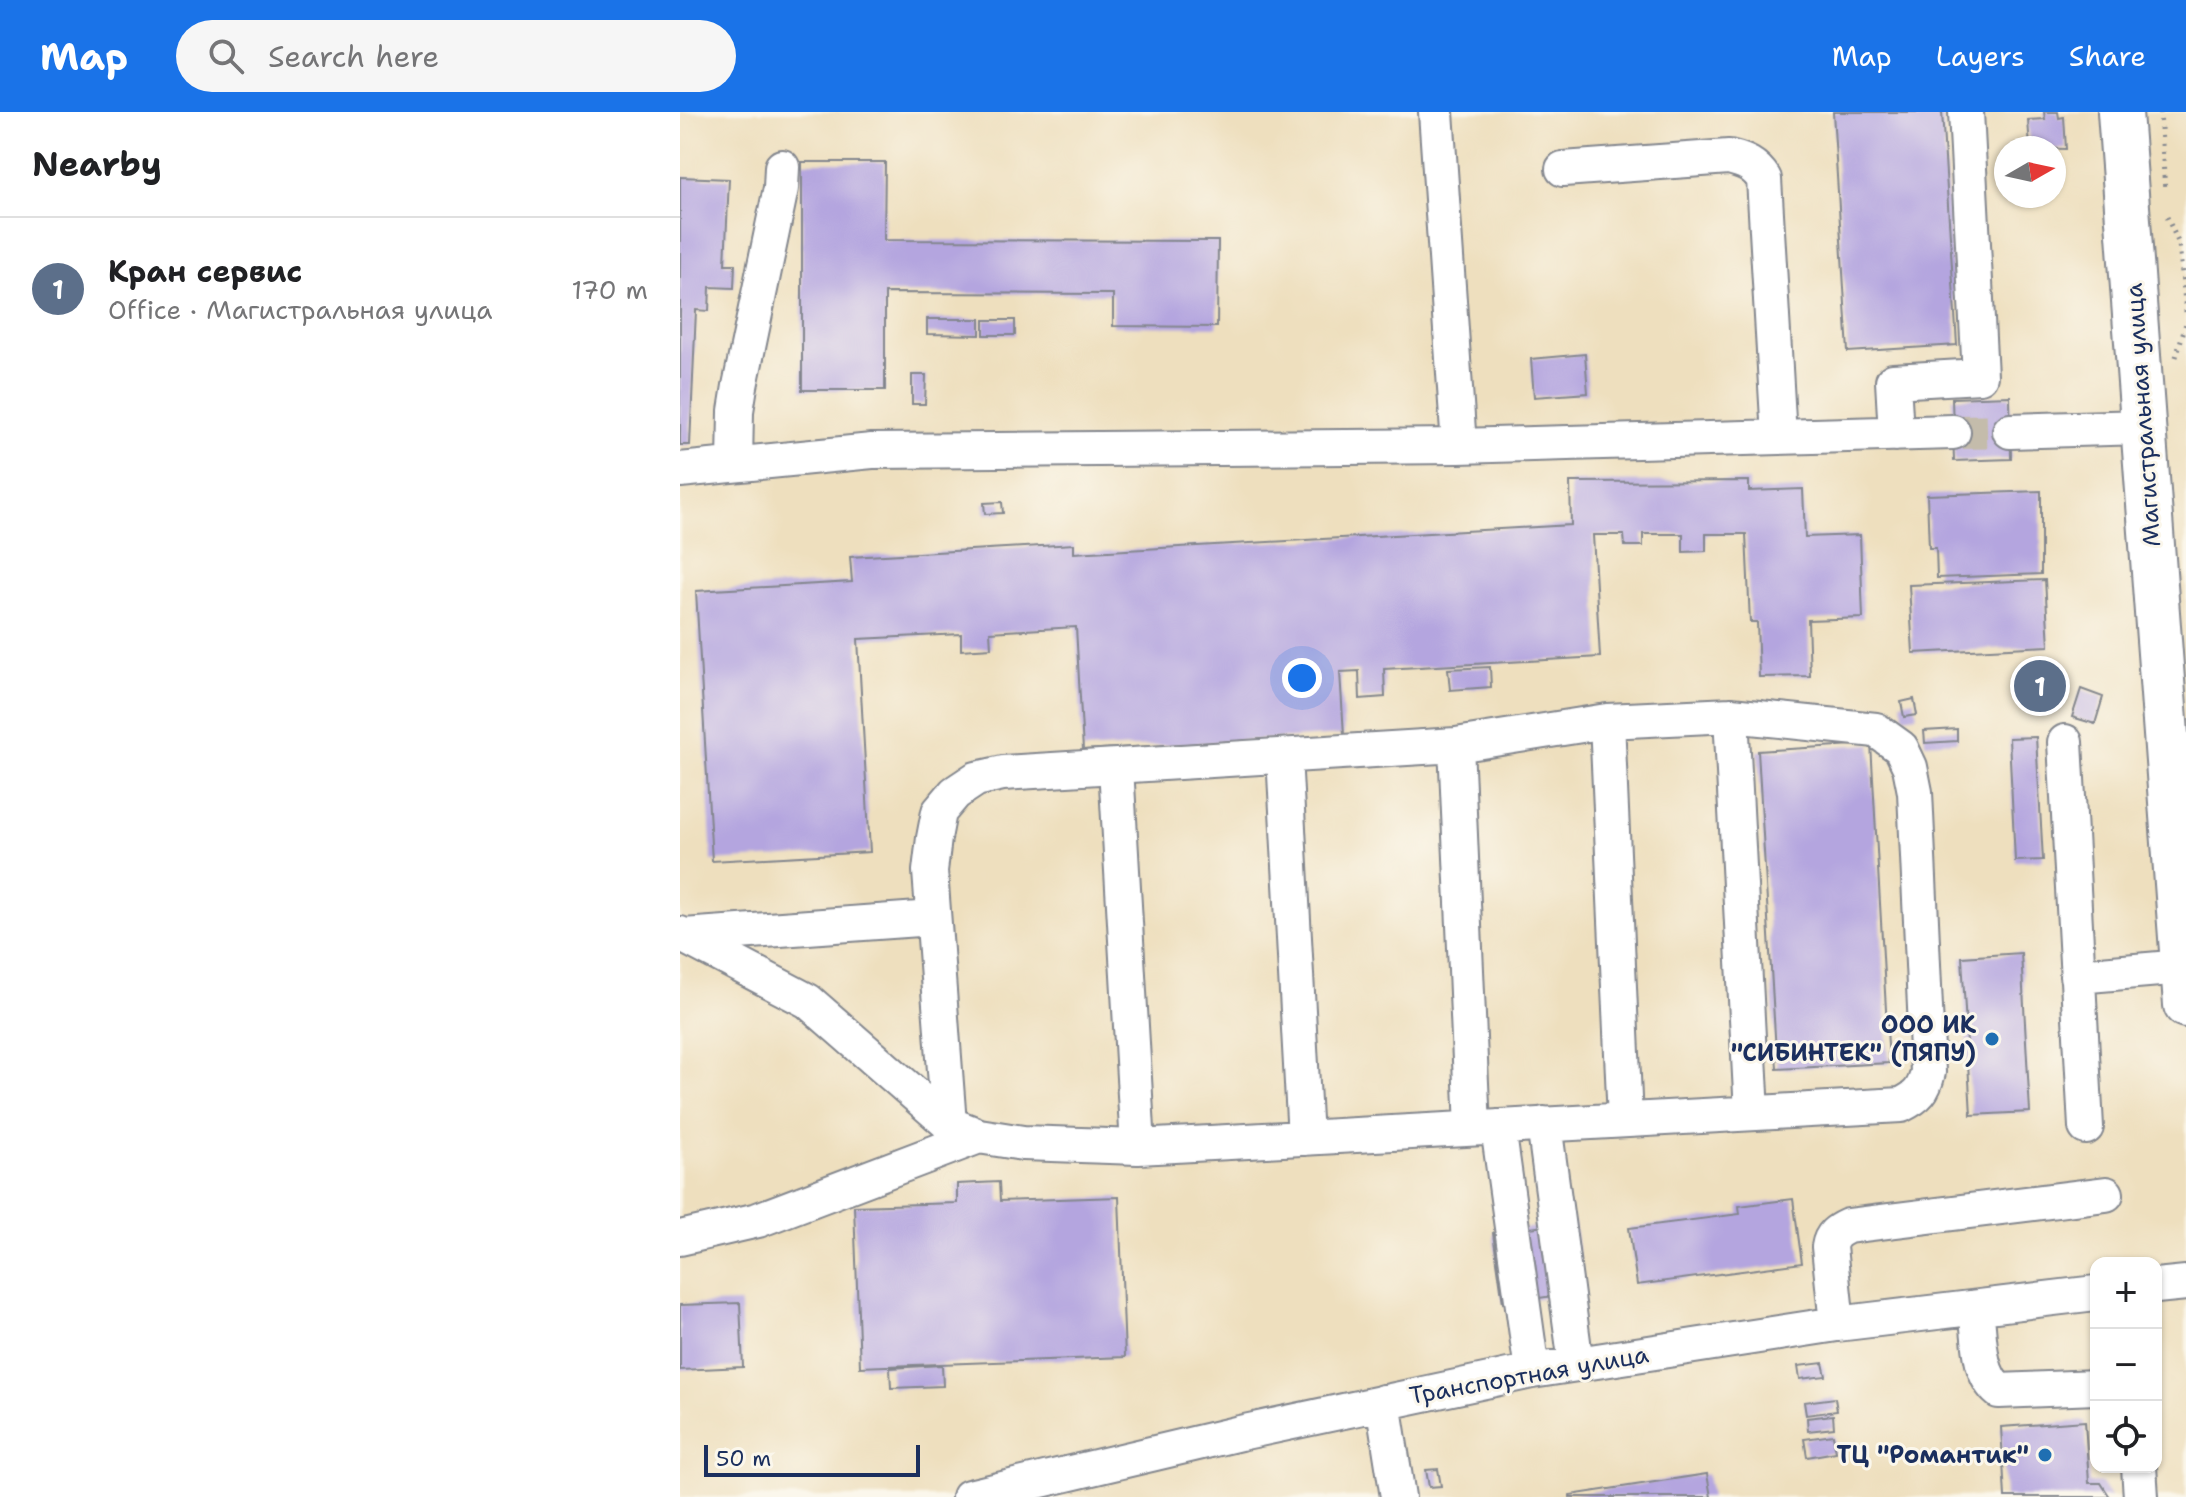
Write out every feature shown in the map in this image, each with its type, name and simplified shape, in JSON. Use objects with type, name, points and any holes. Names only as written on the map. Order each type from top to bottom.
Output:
[{"type":"main road","name":"Магистральная улица","points":[[2120,112],[2144,427],[2172,606],[2185,986]]},
{"type":"street","points":[[1436,112],[1459,446]]},
{"type":"street","points":[[1896,434],[1893,381],[1980,376],[1966,112]]},
{"type":"street","points":[[1563,169],[1729,157],[1756,168],[1764,179],[1779,437]]},
{"type":"street","points":[[735,464],[738,398],[781,188],[782,167]]},
{"type":"street","points":[[2010,431],[2144,427]]},
{"type":"street","points":[[680,470],[872,451],[1459,446],[1953,432]]},
{"type":"street","points":[[1731,715],[1752,1113]]},
{"type":"street","points":[[682,935],[808,1001],[964,1130],[1023,1143],[1138,1147],[1901,1105],[1916,1098],[1924,1087],[1928,1072],[1915,792],[1910,767],[1901,748],[1876,730],[1731,715],[1607,721],[1456,745],[1003,773],[976,779],[955,793],[939,812],[930,871],[933,918],[964,1130]]},
{"type":"street","points":[[1607,721],[1625,1120]]},
{"type":"street","points":[[2065,742],[2086,1127]]},
{"type":"street","points":[[1456,745],[1486,1128],[1532,1371]]},
{"type":"street","points":[[1284,756],[1305,1138]]},
{"type":"street","points":[[1116,767],[1138,1147]]},
{"type":"street","points":[[682,935],[933,918]]},
{"type":"street","points":[[2077,976],[2185,986]]},
{"type":"street","points":[[1544,1124],[1576,1364]]},
{"type":"street","points":[[680,1238],[758,1220],[964,1130]]},
{"type":"street","points":[[1837,1324],[1829,1247],[1838,1230],[1848,1226],[2106,1194]]},
{"type":"street","points":[[2162,1285],[2186,1283]]},
{"type":"street","name":"Транспортная улица","points":[[969,1497],[1532,1371],[1837,1324],[2090,1294]]},
{"type":"street","points":[[1976,1308],[1985,1372],[1990,1383],[1999,1391],[2090,1387]]},
{"type":"street","points":[[1383,1402],[1398,1497]]},
{"type":"street","points":[[2139,1473],[2141,1497]]},
{"type":"path","points":[[2160,112],[2166,199]]},
{"type":"path","points":[[2166,209],[2167,219],[2179,244],[2186,312]]},
{"type":"building","points":[[1833,112],[1942,112],[1957,345],[1848,352]]},
{"type":"building","points":[[2044,112],[2058,112],[2059,118],[2064,117],[2065,136],[2029,136],[2028,120],[2045,119]]},
{"type":"building","points":[[802,162],[885,162],[884,240],[1218,241],[1217,327],[1113,326],[1113,294],[885,293],[885,390],[802,390]]},
{"type":"building","points":[[680,177],[729,179],[725,264],[735,264],[734,288],[710,287],[709,311],[696,310],[690,445],[680,445]]},
{"type":"building","points":[[927,319],[980,319],[980,335],[927,334]]},
{"type":"building","points":[[984,320],[1015,320],[1015,335],[984,335]]},
{"type":"building","points":[[1585,354],[1588,393],[1534,397],[1531,359]]},
{"type":"building","points":[[912,375],[926,375],[925,404],[912,404]]},
{"type":"building","points":[[2010,396],[2011,459],[1954,461],[1952,398]]},
{"type":"building","points":[[1749,481],[1749,491],[1803,489],[1805,537],[1860,535],[1863,618],[1808,620],[1810,676],[1759,677],[1757,622],[1750,622],[1746,534],[1706,534],[1706,551],[1683,552],[1683,534],[1643,534],[1643,546],[1625,546],[1624,535],[1593,535],[1600,657],[1384,669],[1385,697],[1360,699],[1359,671],[1340,672],[1344,735],[1083,750],[1076,627],[990,632],[991,648],[961,650],[961,634],[858,639],[870,852],[712,861],[696,591],[852,582],[850,557],[1074,544],[1074,553],[1571,525],[1570,482]]},
{"type":"building","points":[[2041,491],[2041,574],[1937,578],[1936,548],[1929,548],[1927,495]]},
{"type":"building","points":[[1002,502],[1003,513],[985,514],[984,503]]},
{"type":"building","points":[[2045,580],[2049,646],[1913,653],[1909,585]]},
{"type":"building","points":[[1490,667],[1491,687],[1450,690],[1448,669]]},
{"type":"building","points":[[2052,668],[2053,701],[2027,702],[2025,669]]},
{"type":"building","points":[[2081,689],[2103,697],[2095,724],[2072,717]]},
{"type":"building","points":[[1914,699],[1917,715],[1904,717],[1901,702]]},
{"type":"building","points":[[1957,729],[1957,741],[1925,743],[1924,731]]},
{"type":"building","points":[[2036,737],[2043,860],[2015,861],[2009,738]]},
{"type":"building","points":[[1871,744],[1889,1063],[1777,1069],[1758,751]]},
{"type":"building","points":[[2021,953],[2030,1112],[1971,1115],[1962,957]]},
{"type":"building","points":[[999,1182],[1000,1201],[1119,1197],[1125,1357],[860,1367],[854,1206],[957,1203],[957,1184]]},
{"type":"building","points":[[1793,1199],[1802,1263],[1637,1285],[1629,1228],[1740,1214],[1739,1206]]},
{"type":"building","points":[[1574,1222],[1583,1292],[1503,1303],[1493,1233]]},
{"type":"building","points":[[740,1303],[743,1367],[680,1370],[680,1305]]},
{"type":"building","points":[[1823,1363],[1826,1376],[1800,1379],[1798,1366]]},
{"type":"building","points":[[942,1365],[943,1386],[891,1388],[890,1368]]},
{"type":"building","points":[[1835,1398],[1837,1411],[1806,1415],[1804,1402]]},
{"type":"building","points":[[1833,1415],[1834,1428],[1808,1431],[1807,1418]]},
{"type":"building","name":"ТЦ \"Романтик\"","points":[[2085,1421],[2089,1483],[2101,1483],[2110,1497],[2005,1497],[2001,1427]]},
{"type":"building","points":[[1833,1435],[1836,1452],[1807,1457],[1804,1439]]},
{"type":"building","points":[[1438,1469],[1441,1486],[1429,1487],[1426,1470]]},
{"type":"building","points":[[1707,1474],[1711,1497],[1570,1497],[1570,1495]]},
{"type":"tunnel","points":[[1953,432],[2010,431]]},
{"type":"place","name":"Кран сервис","points":[[2040,686]]},
{"type":"place","name":"ООО ИК \"СИБИНТЕК\" (ПЯПУ)","points":[[1992,1039]]},
{"type":"place","name":"ТЦ \"Романтик\"","points":[[2045,1455]]}]
